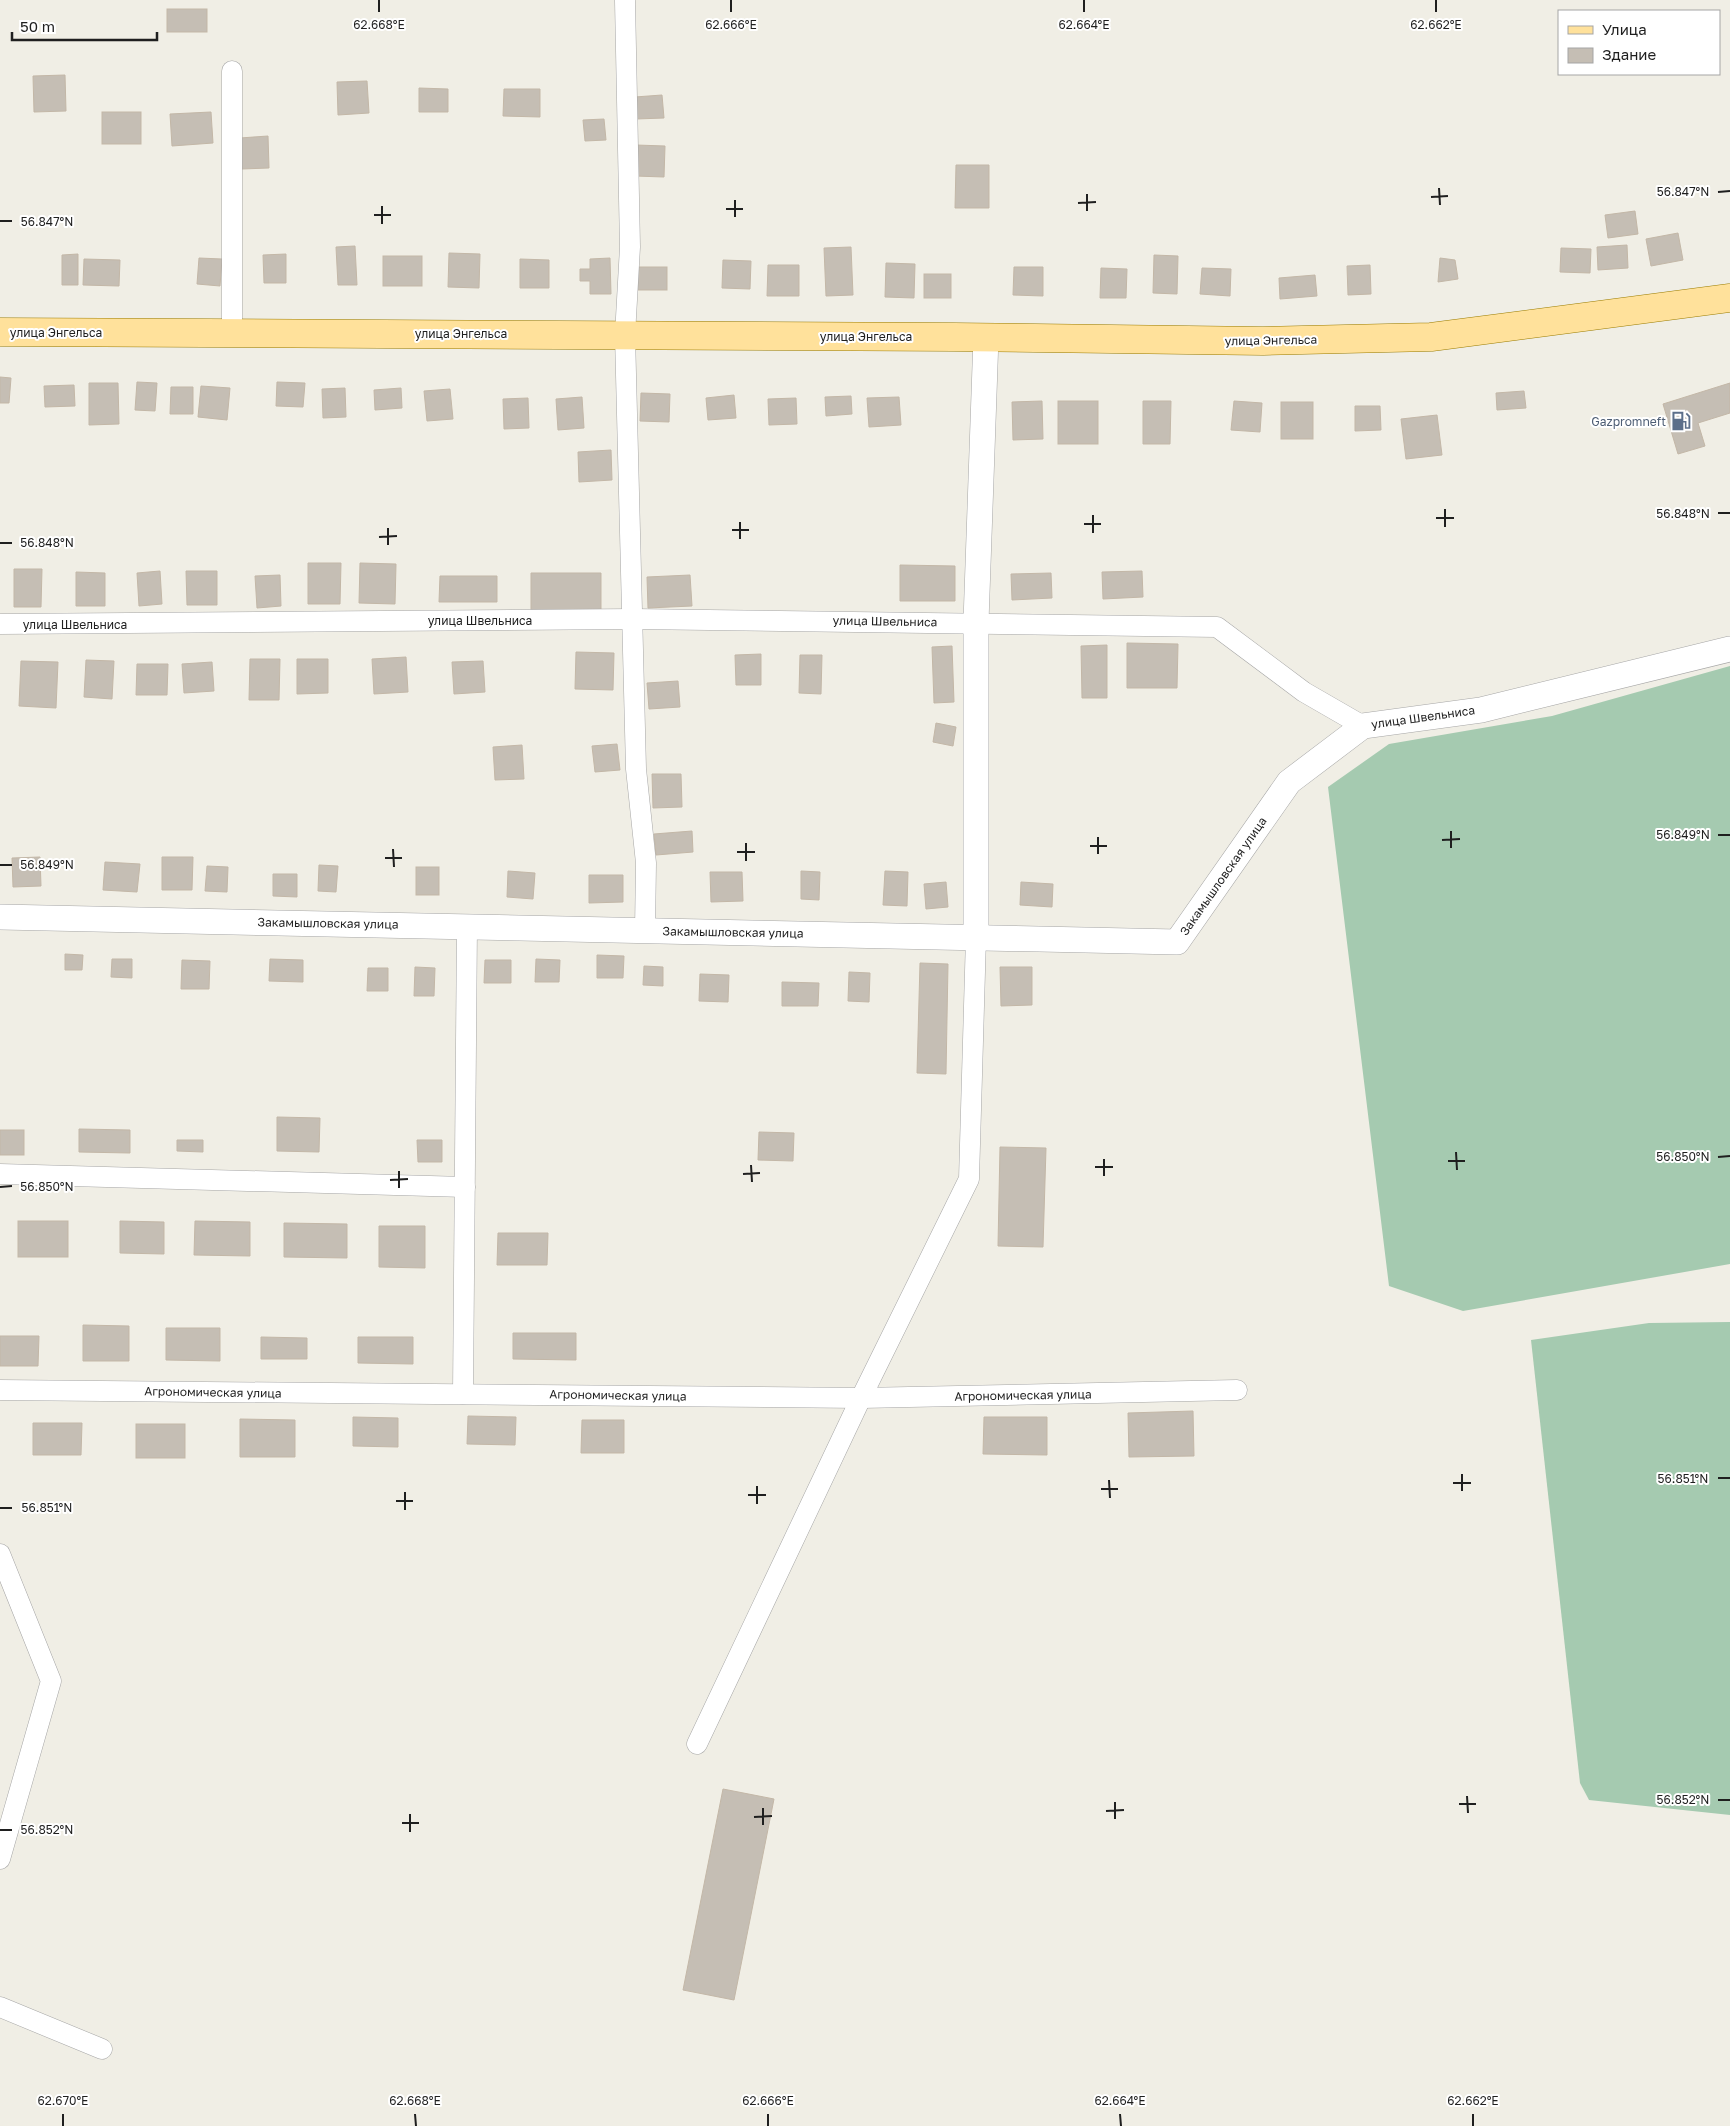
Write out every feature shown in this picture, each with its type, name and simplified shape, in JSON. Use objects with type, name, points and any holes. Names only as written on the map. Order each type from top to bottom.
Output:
[{"type":"main road","name":"улица Энгельса","points":[[0,332],[232,332],[1263,341],[1431,337],[1730,298]]},
{"type":"street","points":[[625,1],[630,248],[625,335],[634,619],[636,769],[646,863],[645,930]]},
{"type":"street","points":[[232,71],[232,332]]},
{"type":"street","points":[[697,1744],[861,1398],[969,1179],[976,937],[976,622],[986,338]]},
{"type":"street","name":"улица Швельниса","points":[[0,624],[634,619],[976,622],[1217,627],[1304,692],[1363,726],[1481,710],[1730,649]]},
{"type":"street","name":"Закамышловская улица","points":[[0,917],[467,925],[1177,942],[1289,782],[1363,726]]},
{"type":"street","points":[[463,1394],[467,925]]},
{"type":"street","points":[[0,1174],[465,1188]]},
{"type":"street","name":"Агрономическая улица","points":[[0,1390],[861,1398],[1237,1390]]},
{"type":"street","points":[[0,1554],[51,1681],[0,1859]]},
{"type":"street","points":[[0,2007],[102,2050]]},
{"type":"green space","points":[[1730,666],[1730,1264],[1463,1311],[1389,1286],[1328,787],[1389,744],[1552,716]]},
{"type":"green space","points":[[1730,1322],[1730,1815],[1589,1800],[1580,1783],[1531,1340],[1649,1323]]},
{"type":"building","points":[[167,9],[207,9],[207,32],[167,32]]},
{"type":"building","points":[[65,75],[66,111],[34,112],[33,76]]},
{"type":"building","points":[[367,81],[369,113],[338,115],[337,82]]},
{"type":"building","points":[[419,88],[448,89],[448,112],[419,112]]},
{"type":"building","points":[[504,89],[540,89],[540,117],[503,116]]},
{"type":"building","points":[[662,95],[664,118],[636,119],[635,97]]},
{"type":"building","points":[[102,112],[141,112],[141,144],[102,144]]},
{"type":"building","points":[[211,112],[213,143],[172,146],[170,114]]},
{"type":"building","points":[[604,119],[606,140],[585,141],[583,120]]},
{"type":"building","points":[[268,136],[269,168],[242,169],[240,138]]},
{"type":"building","points":[[636,145],[665,146],[664,177],[635,176]]},
{"type":"building","points":[[956,165],[989,165],[989,208],[955,208]]},
{"type":"building","points":[[1635,211],[1638,234],[1608,238],[1605,215]]},
{"type":"building","points":[[1678,233],[1683,260],[1651,266],[1646,239]]},
{"type":"building","points":[[1627,245],[1628,268],[1598,270],[1597,247]]},
{"type":"building","points":[[355,246],[357,285],[338,285],[336,247]]},
{"type":"building","points":[[851,247],[853,295],[826,296],[824,248]]},
{"type":"building","points":[[1561,248],[1591,249],[1590,273],[1560,272]]},
{"type":"building","points":[[449,253],[480,254],[479,288],[448,287]]},
{"type":"building","points":[[78,254],[78,285],[62,285],[62,255]]},
{"type":"building","points":[[286,254],[286,283],[264,283],[263,255]]},
{"type":"building","points":[[1154,255],[1178,256],[1177,294],[1153,293]]},
{"type":"building","points":[[383,256],[422,256],[422,286],[383,286]]},
{"type":"building","points":[[199,258],[222,259],[220,286],[197,284]]},
{"type":"building","points":[[610,258],[611,294],[590,294],[590,281],[580,281],[580,269],[590,269],[590,259]]},
{"type":"building","points":[[1440,258],[1455,260],[1458,279],[1438,282]]},
{"type":"building","points":[[84,259],[120,260],[119,286],[83,285]]},
{"type":"building","points":[[520,259],[549,260],[549,288],[520,288]]},
{"type":"building","points":[[723,260],[751,261],[750,289],[722,288]]},
{"type":"building","points":[[886,263],[915,264],[914,298],[885,297]]},
{"type":"building","points":[[768,265],[799,265],[799,296],[767,296]]},
{"type":"building","points":[[1370,265],[1371,294],[1348,295],[1347,266]]},
{"type":"building","points":[[637,267],[667,267],[667,290],[637,290]]},
{"type":"building","points":[[1014,267],[1043,267],[1043,296],[1013,295]]},
{"type":"building","points":[[1101,268],[1127,269],[1126,298],[1100,298]]},
{"type":"building","points":[[1202,268],[1231,269],[1230,296],[1200,294]]},
{"type":"building","points":[[924,274],[951,274],[951,298],[924,298]]},
{"type":"building","points":[[1315,275],[1317,296],[1280,299],[1279,278]]},
{"type":"building","points":[[0,377],[11,378],[9,403],[0,403]]},
{"type":"building","points":[[137,382],[157,383],[155,411],[135,410]]},
{"type":"building","points":[[277,382],[305,383],[303,407],[276,406]]},
{"type":"building","points":[[89,383],[118,383],[119,424],[89,425]]},
{"type":"building","points":[[1730,383],[1730,413],[1698,423],[1705,446],[1678,454],[1663,404]]},
{"type":"building","points":[[74,385],[75,406],[45,407],[44,386]]},
{"type":"building","points":[[201,386],[230,388],[227,420],[198,417]]},
{"type":"building","points":[[171,387],[193,387],[193,414],[170,414]]},
{"type":"building","points":[[345,388],[346,417],[323,418],[322,389]]},
{"type":"building","points":[[401,388],[402,408],[375,410],[374,390]]},
{"type":"building","points":[[450,389],[453,419],[427,421],[424,391]]},
{"type":"building","points":[[1524,391],[1526,408],[1497,410],[1496,393]]},
{"type":"building","points":[[641,393],[670,394],[669,422],[640,421]]},
{"type":"building","points":[[734,395],[736,418],[708,420],[706,398]]},
{"type":"building","points":[[851,396],[852,414],[826,416],[825,397]]},
{"type":"building","points":[[582,397],[584,428],[558,430],[556,399]]},
{"type":"building","points":[[899,397],[901,425],[869,427],[867,398]]},
{"type":"building","points":[[528,398],[529,428],[504,429],[503,399]]},
{"type":"building","points":[[796,398],[797,424],[769,425],[768,399]]},
{"type":"building","points":[[1042,401],[1043,439],[1013,440],[1012,402]]},
{"type":"building","points":[[1058,401],[1098,401],[1098,444],[1058,444]]},
{"type":"building","points":[[1143,401],[1171,401],[1170,444],[1143,444]]},
{"type":"building","points":[[1234,401],[1262,403],[1260,432],[1231,430]]},
{"type":"building","points":[[1281,402],[1313,402],[1313,439],[1281,439]]},
{"type":"building","points":[[1355,406],[1380,406],[1381,430],[1355,431]]},
{"type":"building","points":[[1437,415],[1442,455],[1406,459],[1401,419]]},
{"type":"building","points":[[611,450],[612,480],[579,482],[578,452]]},
{"type":"building","points":[[308,563],[341,563],[340,604],[308,604]]},
{"type":"building","points":[[360,563],[396,564],[395,604],[359,603]]},
{"type":"building","points":[[900,565],[955,566],[955,601],[900,601]]},
{"type":"building","points":[[14,569],[42,569],[41,607],[14,607]]},
{"type":"building","points":[[160,571],[162,604],[139,606],[137,573]]},
{"type":"building","points":[[186,571],[217,571],[217,605],[187,605]]},
{"type":"building","points":[[1142,571],[1143,597],[1103,599],[1102,572]]},
{"type":"building","points":[[76,572],[105,573],[105,606],[76,606]]},
{"type":"building","points":[[531,573],[601,573],[601,611],[531,610]]},
{"type":"building","points":[[1051,573],[1052,598],[1012,600],[1011,574]]},
{"type":"building","points":[[280,575],[281,606],[257,608],[255,576]]},
{"type":"building","points":[[690,575],[692,606],[648,608],[647,577]]},
{"type":"building","points":[[440,576],[497,576],[497,602],[439,602]]},
{"type":"building","points":[[1127,643],[1178,644],[1177,688],[1127,688]]},
{"type":"building","points":[[1107,645],[1107,698],[1082,698],[1081,646]]},
{"type":"building","points":[[952,646],[954,702],[934,703],[932,647]]},
{"type":"building","points":[[576,652],[614,653],[613,690],[575,689]]},
{"type":"building","points":[[761,654],[761,685],[736,685],[735,655]]},
{"type":"building","points":[[800,655],[822,655],[821,694],[799,693]]},
{"type":"building","points":[[406,657],[408,692],[374,694],[372,659]]},
{"type":"building","points":[[250,659],[280,659],[279,700],[249,700]]},
{"type":"building","points":[[297,659],[328,659],[328,693],[297,694]]},
{"type":"building","points":[[86,660],[114,661],[112,699],[84,697]]},
{"type":"building","points":[[21,661],[58,662],[56,708],[19,706]]},
{"type":"building","points":[[483,661],[485,692],[454,694],[452,662]]},
{"type":"building","points":[[212,662],[214,691],[184,693],[182,664]]},
{"type":"building","points":[[137,664],[168,664],[167,695],[136,695]]},
{"type":"building","points":[[678,681],[680,707],[649,709],[647,683]]},
{"type":"building","points":[[936,723],[956,727],[953,746],[933,742]]},
{"type":"building","points":[[617,744],[620,770],[595,772],[592,746]]},
{"type":"building","points":[[522,745],[524,779],[495,780],[493,747]]},
{"type":"building","points":[[652,774],[681,774],[682,807],[653,808]]},
{"type":"building","points":[[692,831],[693,852],[656,855],[654,834]]},
{"type":"building","points":[[40,857],[41,886],[13,887],[12,858]]},
{"type":"building","points":[[162,857],[193,857],[192,890],[162,890]]},
{"type":"building","points":[[105,862],[140,864],[137,892],[103,890]]},
{"type":"building","points":[[319,865],[338,866],[336,892],[318,891]]},
{"type":"building","points":[[207,866],[228,867],[227,892],[205,891]]},
{"type":"building","points":[[416,867],[439,867],[439,895],[416,895]]},
{"type":"building","points":[[508,871],[535,873],[533,899],[507,897]]},
{"type":"building","points":[[801,871],[820,872],[819,900],[801,899]]},
{"type":"building","points":[[885,871],[908,872],[907,906],[883,905]]},
{"type":"building","points":[[710,872],[742,872],[743,901],[711,902]]},
{"type":"building","points":[[273,874],[297,874],[297,897],[273,896]]},
{"type":"building","points":[[589,875],[623,875],[623,902],[589,903]]},
{"type":"building","points":[[946,882],[948,907],[926,909],[924,884]]},
{"type":"building","points":[[1021,882],[1053,884],[1052,907],[1020,905]]},
{"type":"building","points":[[65,954],[83,955],[82,970],[65,970]]},
{"type":"building","points":[[597,955],[624,956],[623,978],[597,978]]},
{"type":"building","points":[[112,959],[132,959],[132,978],[111,977]]},
{"type":"building","points":[[270,959],[303,960],[303,982],[269,981]]},
{"type":"building","points":[[536,959],[560,960],[559,982],[535,982]]},
{"type":"building","points":[[182,960],[210,961],[209,989],[181,989]]},
{"type":"building","points":[[485,960],[511,960],[511,983],[484,983]]},
{"type":"building","points":[[920,963],[948,964],[946,1074],[917,1073]]},
{"type":"building","points":[[644,966],[663,967],[663,986],[643,985]]},
{"type":"building","points":[[415,967],[435,968],[434,996],[414,996]]},
{"type":"building","points":[[1000,967],[1032,967],[1032,1005],[1001,1006]]},
{"type":"building","points":[[368,968],[388,968],[388,991],[367,991]]},
{"type":"building","points":[[849,972],[870,973],[869,1002],[848,1001]]},
{"type":"building","points":[[700,974],[729,975],[728,1002],[699,1001]]},
{"type":"building","points":[[782,982],[819,983],[818,1006],[782,1006]]},
{"type":"building","points":[[277,1117],[320,1118],[319,1152],[277,1151]]},
{"type":"building","points":[[79,1129],[130,1130],[130,1153],[79,1152]]},
{"type":"building","points":[[0,1130],[24,1130],[24,1155],[0,1155]]},
{"type":"building","points":[[759,1132],[794,1133],[793,1161],[758,1160]]},
{"type":"building","points":[[177,1140],[203,1140],[203,1152],[177,1151]]},
{"type":"building","points":[[417,1140],[442,1140],[442,1162],[418,1162]]},
{"type":"building","points":[[1000,1147],[1046,1148],[1043,1247],[998,1246]]},
{"type":"building","points":[[18,1221],[68,1221],[68,1257],[18,1257]]},
{"type":"building","points":[[120,1221],[164,1222],[164,1254],[120,1253]]},
{"type":"building","points":[[195,1221],[250,1222],[250,1256],[194,1255]]},
{"type":"building","points":[[284,1223],[347,1224],[347,1258],[284,1257]]},
{"type":"building","points":[[379,1226],[425,1226],[425,1268],[379,1267]]},
{"type":"building","points":[[498,1233],[548,1233],[547,1265],[497,1265]]},
{"type":"building","points":[[83,1325],[129,1326],[129,1361],[83,1361]]},
{"type":"building","points":[[166,1328],[220,1328],[220,1361],[166,1360]]},
{"type":"building","points":[[513,1333],[576,1333],[576,1360],[513,1359]]},
{"type":"building","points":[[0,1336],[39,1336],[38,1366],[0,1366]]},
{"type":"building","points":[[261,1337],[307,1338],[307,1359],[261,1359]]},
{"type":"building","points":[[358,1337],[413,1337],[413,1364],[358,1363]]},
{"type":"building","points":[[1193,1411],[1194,1456],[1129,1457],[1128,1413]]},
{"type":"building","points":[[468,1416],[516,1417],[515,1445],[467,1444]]},
{"type":"building","points":[[353,1417],[398,1418],[398,1447],[353,1446]]},
{"type":"building","points":[[984,1417],[1047,1417],[1047,1455],[983,1454]]},
{"type":"building","points":[[240,1419],[295,1420],[295,1457],[240,1457]]},
{"type":"building","points":[[582,1420],[624,1420],[624,1453],[581,1453]]},
{"type":"building","points":[[33,1423],[82,1423],[81,1455],[33,1455]]},
{"type":"building","points":[[136,1424],[185,1424],[185,1458],[136,1458]]},
{"type":"building","points":[[723,1789],[774,1799],[734,2000],[683,1990]]},
{"type":"place","name":"Gazpromneft","points":[[1681,421]]}]
